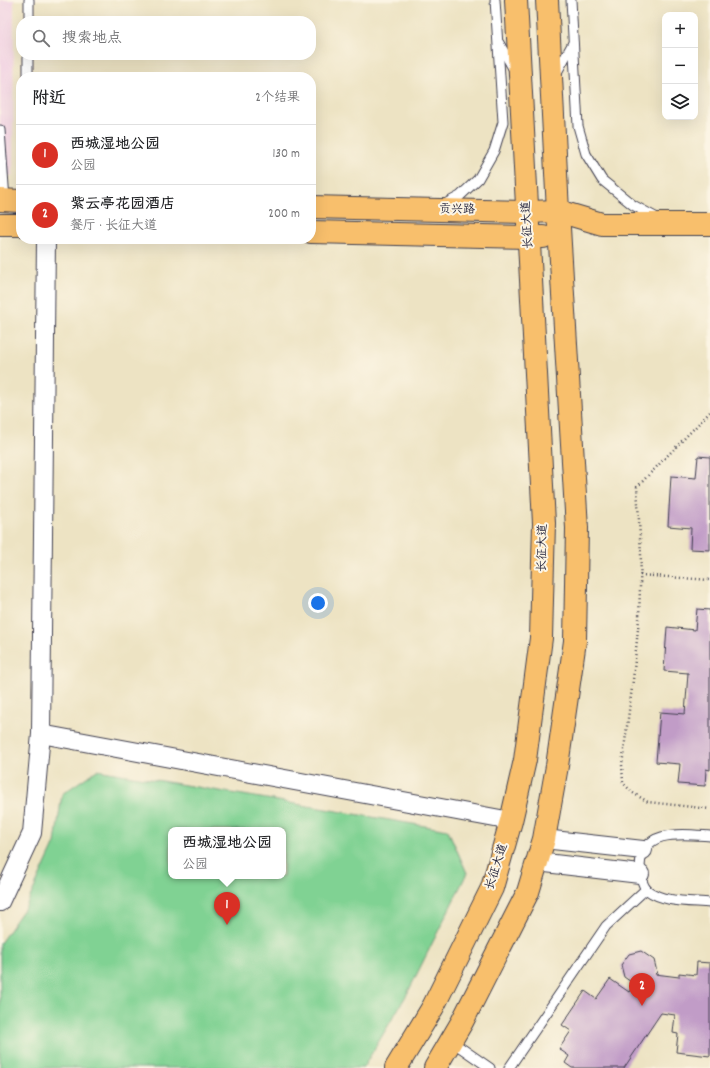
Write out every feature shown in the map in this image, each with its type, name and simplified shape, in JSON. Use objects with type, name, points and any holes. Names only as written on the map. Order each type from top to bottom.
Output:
[{"type":"main road","name":"长征大道","points":[[396,1068],[432,1007],[492,888],[512,821],[525,760],[541,638],[544,523],[516,0]]},
{"type":"main road","points":[[435,1068],[462,1022],[528,892],[544,839],[557,766],[575,641],[578,528],[559,236],[547,0]]},
{"type":"main road","name":"贡兴路","points":[[316,207],[527,212],[558,211],[602,224]]},
{"type":"main road","name":"贡兴路","points":[[316,232],[528,238],[559,236],[602,224],[710,224]]},
{"type":"main road","points":[[0,225],[16,225]]},
{"type":"street","points":[[0,902],[32,833],[41,734],[46,244]]},
{"type":"street","points":[[41,734],[512,821]]},
{"type":"street","points":[[544,839],[643,850]]},
{"type":"street","points":[[537,862],[643,882]]},
{"type":"lane","points":[[28,0],[28,16]]},
{"type":"lane","points":[[434,210],[460,196],[478,180],[494,151],[503,122],[495,0]]},
{"type":"lane","points":[[571,0],[578,126],[586,154],[602,180],[633,205],[666,224]]},
{"type":"lane","points":[[498,40],[520,83]]},
{"type":"lane","points":[[551,82],[573,43]]},
{"type":"lane","points":[[28,60],[28,72]]},
{"type":"lane","points":[[0,130],[9,200]]},
{"type":"lane","points":[[509,1068],[606,926],[643,882],[641,855],[643,850],[650,843],[662,836],[680,834],[710,836]]},
{"type":"lane","points":[[643,882],[669,899],[710,903]]},
{"type":"lane","points":[[451,1041],[490,1068]]},
{"type":"path","points":[[710,412],[637,487],[641,554],[639,619],[635,665],[622,765],[623,783],[633,793],[648,802],[710,809]]},
{"type":"path","points":[[640,575],[710,580]]},
{"type":"shaded area","points":[[0,0],[14,0],[13,176],[0,176]]},
{"type":"green space","points":[[97,770],[448,830],[467,873],[407,994],[363,1068],[0,1068],[0,943],[26,906],[55,843],[62,794]]},
{"type":"building","points":[[698,456],[710,457],[710,550],[690,549],[691,528],[668,526],[671,476],[696,478]]},
{"type":"building","points":[[697,609],[710,610],[710,770],[706,769],[705,786],[678,784],[680,764],[656,762],[660,712],[685,714],[688,673],[664,671],[667,627],[695,630]]},
{"type":"building","points":[[641,951],[654,960],[657,972],[655,974],[679,977],[679,973],[696,975],[697,962],[710,963],[710,1056],[676,1052],[678,1034],[673,1033],[675,1015],[661,1013],[624,1068],[572,1068],[565,1063],[569,1056],[559,1049],[571,1031],[562,1025],[585,991],[596,999],[610,979],[629,992],[634,984],[624,977],[621,965],[629,954]]},
{"type":"place","name":"西城湿地公园","points":[[227,925]]},
{"type":"place","name":"紫云亭花园酒店","points":[[642,1006]]}]
